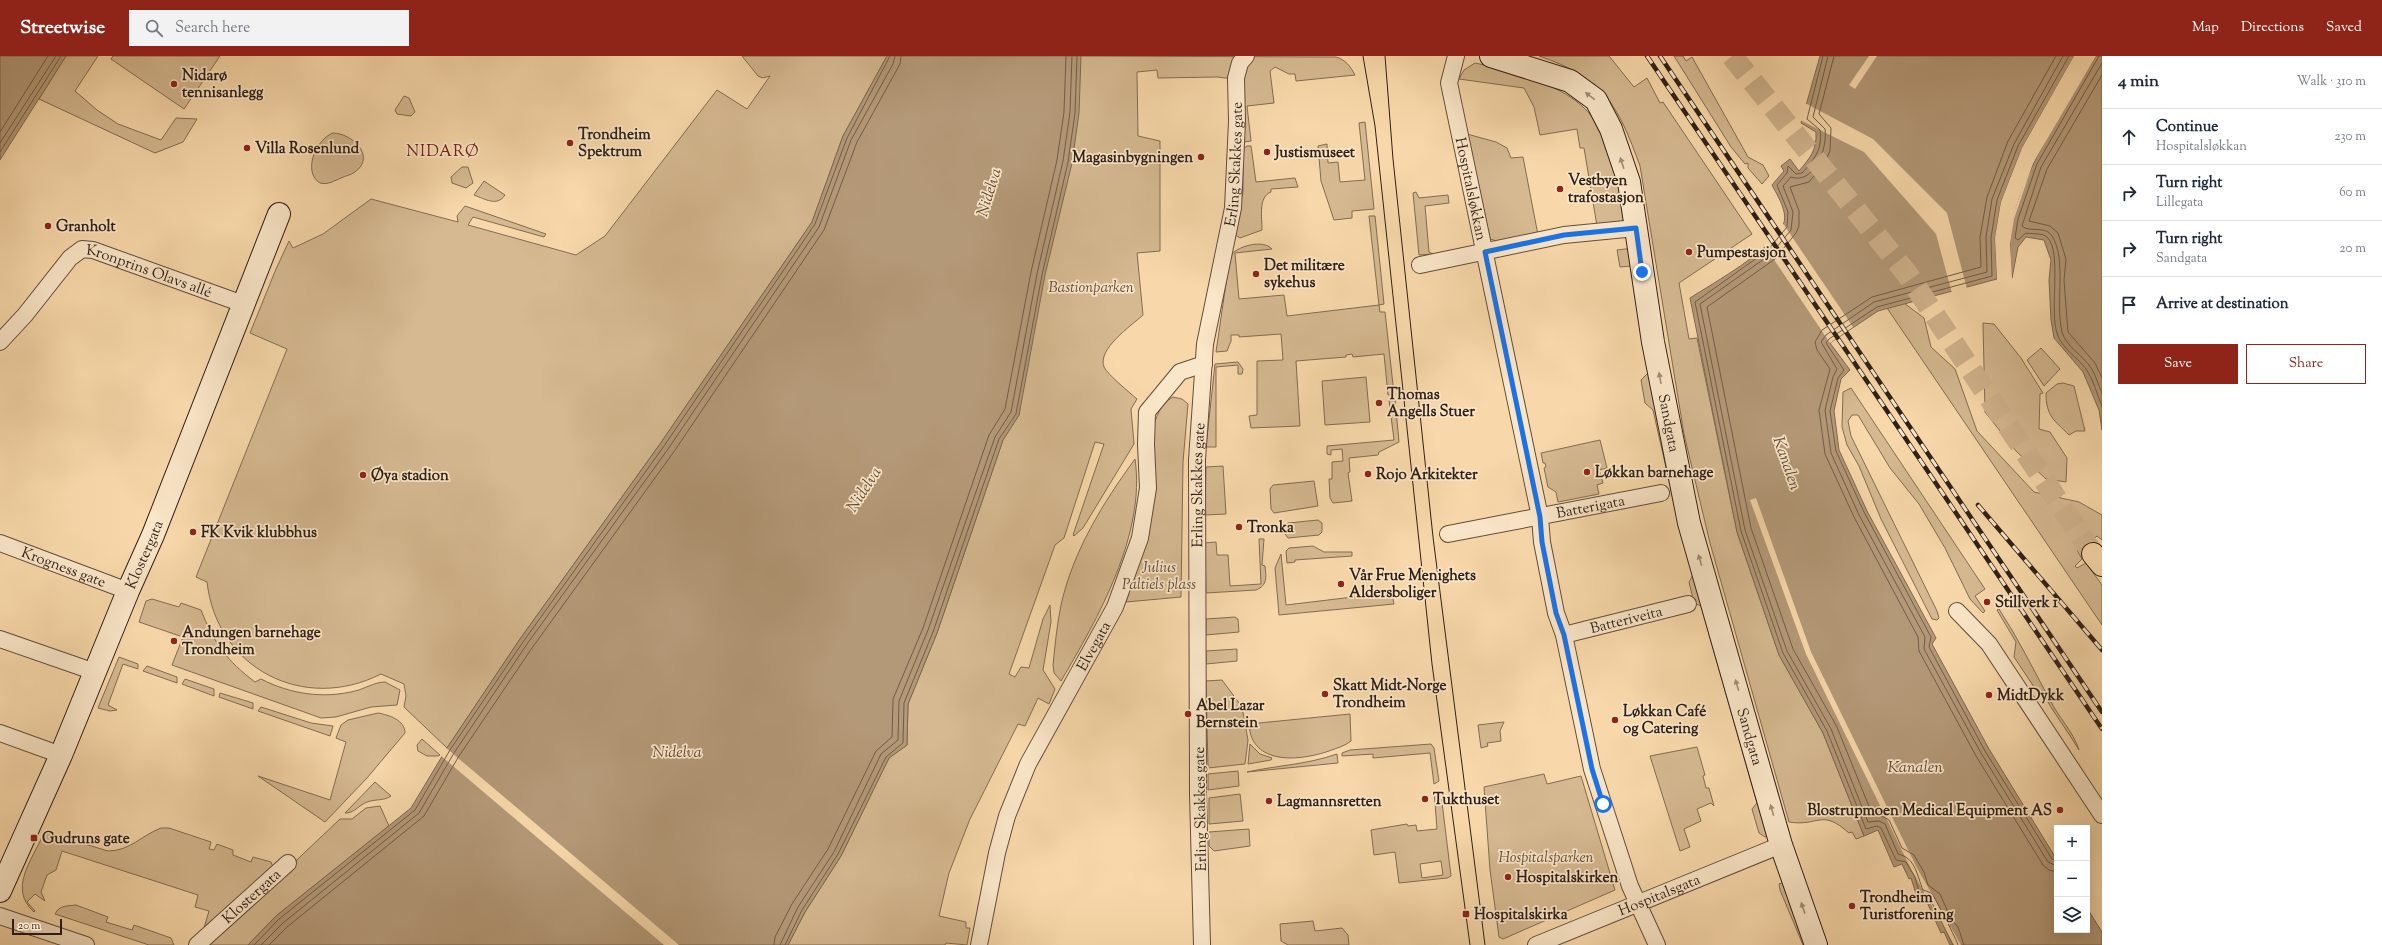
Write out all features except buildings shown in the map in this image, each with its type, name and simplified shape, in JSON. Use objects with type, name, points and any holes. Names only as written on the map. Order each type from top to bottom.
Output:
[{"type":"main road","name":"Sandgata","points":[[1492,56],[1570,81],[1596,100],[1611,129],[1629,182],[1655,350],[1689,523],[1781,845],[1816,945]]},
{"type":"main road","name":"Klostergata","points":[[0,891],[61,755],[128,591],[153,535],[242,304],[279,214]]},
{"type":"street","name":"Erling Skakkes gate","points":[[1202,945],[1198,794],[1197,460],[1206,344],[1233,208],[1237,121],[1236,78],[1240,63],[1246,56]]},
{"type":"street","name":"Hospitalsløkkan","points":[[1455,60],[1449,83],[1540,517],[1542,542],[1556,613],[1564,635],[1592,769],[1630,886],[1657,945]]},
{"type":"street","points":[[1420,265],[1564,235],[1636,228]]},
{"type":"street","name":"Kronprins Olavs allé","points":[[0,342],[25,315],[70,258],[82,249],[93,250],[242,304]]},
{"type":"street","name":"Elvegata","points":[[980,945],[997,853],[1007,816],[1028,764],[1115,607],[1140,538],[1148,488],[1146,444],[1147,412],[1180,372],[1204,364]]},
{"type":"street","name":"Batterigata","points":[[1448,534],[1661,494]]},
{"type":"street","name":"Krogness gate","points":[[0,543],[128,591]]},
{"type":"street","name":"Batteriveita","points":[[1564,635],[1688,604]]},
{"type":"street","points":[[1957,611],[1988,644],[2102,815]]},
{"type":"street","points":[[0,639],[95,672]]},
{"type":"street","points":[[0,733],[61,755]]},
{"type":"street","name":"Hospitalsgata","points":[[1536,945],[1781,845]]},
{"type":"street","name":"Klostergata","points":[[197,945],[288,863]]},
{"type":"street","points":[[0,916],[86,945]]},
{"type":"green space","points":[[66,56],[98,56],[75,91],[97,110],[118,124],[161,140],[176,118],[197,119],[183,142],[155,153],[39,99]]},
{"type":"green space","name":"Nidarø tennisanlegg","points":[[113,56],[220,56],[184,109],[111,59]]},
{"type":"green space","points":[[742,56],[887,56],[843,136],[812,222],[660,444],[520,639],[447,748],[404,707],[406,696],[404,684],[381,674],[352,685],[323,688],[295,685],[269,675],[246,660],[228,639],[214,613],[207,582],[196,577],[287,349],[250,333],[289,241],[293,248],[323,234],[371,199],[458,222],[457,216],[465,206],[546,234],[544,237],[473,217],[468,225],[576,255],[605,236],[717,90],[747,109],[770,76],[763,78],[758,76]]},
{"type":"green space","name":"Bastionparken","points":[[1071,56],[1336,57],[1347,64],[1355,75],[1296,81],[1295,74],[1289,74],[1275,67],[1270,71],[1274,103],[1247,106],[1251,141],[1244,142],[1242,139],[1243,80],[1217,77],[1158,78],[1157,70],[1137,72],[1138,136],[1160,141],[1160,251],[1137,253],[1143,315],[1116,338],[1105,353],[1103,360],[1106,370],[1137,399],[1131,409],[1134,444],[1083,528],[1074,536],[1073,535],[1104,444],[1095,442],[1064,538],[1055,545],[1009,674],[1015,677],[1021,667],[1029,668],[1043,619],[1050,605],[1051,622],[1043,670],[1055,689],[1049,704],[1038,698],[1025,726],[1018,724],[970,819],[949,873],[939,916],[966,922],[966,928],[970,928],[967,945],[946,943],[945,945],[788,945],[805,912],[841,856],[889,758],[907,745],[908,704],[937,633],[1003,440],[1019,415]]},
{"type":"green space","points":[[1539,56],[1609,56],[1634,87],[1647,78],[1660,103],[1663,102],[1752,234],[1679,283],[1689,339],[1697,338],[1737,532],[1779,655],[1823,733],[1864,836],[1856,839],[1852,832],[1849,833],[1832,821],[1820,820],[1799,823],[1789,822],[1710,543],[1684,434],[1640,166],[1624,126],[1616,110],[1606,96],[1594,84],[1579,74]]},
{"type":"green space","points":[[1674,56],[1683,56],[1686,61],[1692,57],[1748,157],[1763,165],[1769,176],[1762,184],[1748,168],[1748,163],[1745,164],[1731,147]]},
{"type":"green space","points":[[1475,63],[1504,70],[1550,86],[1571,98],[1588,112],[1600,128],[1609,147],[1620,193],[1624,221],[1597,226],[1584,148],[1580,148],[1577,129],[1540,135],[1534,107],[1524,88],[1459,79],[1464,70]]},
{"type":"green space","points":[[404,96],[409,98],[415,112],[411,116],[397,114],[395,110]]},
{"type":"green space","points":[[1365,122],[1374,209],[1352,211],[1352,218],[1334,220],[1321,181],[1318,146],[1327,144],[1328,163],[1338,162],[1340,182],[1365,180],[1359,123]]},
{"type":"green space","points":[[333,133],[340,134],[354,141],[359,146],[363,159],[361,166],[355,172],[331,182],[320,183],[315,178],[312,171],[313,156],[321,142]]},
{"type":"green space","points":[[1467,134],[1496,142],[1507,148],[1511,158],[1523,157],[1538,235],[1497,241],[1490,239]]},
{"type":"green space","points":[[1247,146],[1251,146],[1256,182],[1295,178],[1298,187],[1271,189],[1271,192],[1264,198],[1262,203],[1262,230],[1240,238],[1234,234],[1243,192],[1243,149]]},
{"type":"green space","points":[[462,167],[468,167],[473,183],[466,188],[452,183],[451,177]]},
{"type":"green space","points":[[484,181],[505,195],[502,199],[498,201],[491,201],[474,195]]},
{"type":"green space","points":[[1416,192],[1419,198],[1448,195],[1449,203],[1425,206],[1429,252],[1433,254],[1419,255],[1413,193]]},
{"type":"green space","points":[[1369,216],[1375,216],[1384,304],[1379,305]]},
{"type":"green space","points":[[1257,244],[1263,244],[1272,249],[1235,253],[1239,299],[1284,295],[1287,316],[1379,305],[1380,312],[1385,312],[1394,394],[1388,395],[1384,354],[1353,357],[1352,354],[1346,355],[1346,357],[1296,361],[1300,426],[1251,428],[1249,416],[1257,415],[1257,361],[1283,360],[1281,334],[1239,337],[1239,335],[1231,335],[1231,341],[1227,351],[1216,352],[1230,256],[1233,252],[1250,245]]},
{"type":"green space","points":[[1633,248],[1770,835],[1765,837],[1759,833],[1752,809],[1757,803],[1701,606],[1694,603],[1689,582],[1693,575],[1681,534],[1653,410],[1645,403],[1641,380],[1648,373],[1631,266],[1620,267],[1617,250]]},
{"type":"green space","points":[[1904,303],[1924,318],[1931,347],[1955,369],[1977,431],[2034,492],[2079,502],[2102,515],[2102,540],[2097,536],[2077,550],[2082,559],[2075,566],[2077,568],[2086,563],[2102,585],[2102,625],[1887,308]]},
{"type":"green space","points":[[1983,323],[1994,324],[2021,358],[2043,393],[2040,394],[2039,429],[2050,432],[2067,458],[2066,482],[2046,479],[2016,451],[1985,412]]},
{"type":"green space","points":[[2041,348],[2060,369],[2044,386],[2027,360]]},
{"type":"green space","points":[[1238,362],[1243,369],[1242,374],[1238,374],[1238,365],[1216,367],[1216,447],[1206,447],[1215,364]]},
{"type":"green space","points":[[1366,377],[1370,422],[1325,425],[1322,381]]},
{"type":"green space","points":[[2063,383],[2074,386],[2085,431],[2076,431],[2069,435],[2055,421],[2049,412],[2046,401],[2046,393],[2057,384]]},
{"type":"green space","points":[[1851,388],[1985,589],[1975,596],[1985,611],[1983,613],[1970,599],[1945,548],[1919,504],[1890,468],[1858,415],[1852,415],[1848,421],[1851,436],[1937,611],[1939,618],[1937,620],[1932,619],[1881,519],[1859,466],[1847,445],[1842,427],[1843,392]]},
{"type":"green space","name":"Julius Paltiels plass","points":[[1173,397],[1182,399],[1188,404],[1183,462],[1181,597],[1126,602],[1147,540],[1152,432],[1157,416],[1162,407]]},
{"type":"green space","points":[[1395,399],[1399,442],[1379,452],[1378,455],[1349,458],[1350,472],[1348,473],[1352,501],[1333,503],[1330,498],[1329,479],[1332,479],[1332,462],[1343,461],[1342,449],[1331,450],[1331,455],[1327,454],[1327,446],[1394,440],[1389,400]]},
{"type":"green space","name":"Løkkan barnehage","points":[[1600,440],[1607,468],[1599,470],[1603,483],[1597,485],[1599,494],[1558,502],[1556,492],[1548,487],[1544,468],[1546,467],[1545,463],[1543,463],[1541,453]]},
{"type":"green space","points":[[1135,459],[1136,487],[1133,516],[1126,546],[1104,603],[1061,681],[1054,673],[1053,665],[1056,635],[1066,585],[1090,528]]},
{"type":"green space","points":[[1223,466],[1226,514],[1205,515],[1206,467]]},
{"type":"green space","points":[[1314,481],[1318,506],[1274,513],[1271,509],[1270,489],[1273,485]]},
{"type":"green space","points":[[1318,520],[1322,523],[1322,532],[1319,535],[1288,538],[1285,534],[1284,527],[1288,523]]},
{"type":"green space","points":[[1259,539],[1264,539],[1262,565],[1265,566],[1266,577],[1263,586],[1256,590],[1206,593],[1205,543],[1216,542],[1217,555],[1228,555],[1230,586],[1261,584]]},
{"type":"green space","points":[[1313,546],[1324,552],[1352,552],[1352,556],[1295,560],[1295,562],[1287,563],[1286,551],[1289,548]]},
{"type":"green space","points":[[1281,554],[1286,605],[1370,595],[1370,597],[1392,594],[1394,604],[1279,615],[1275,568]]},
{"type":"green space","points":[[152,599],[179,607],[181,603],[201,610],[216,642],[222,650],[237,667],[255,682],[261,679],[283,688],[307,694],[331,695],[358,690],[377,683],[385,682],[400,690],[397,705],[371,707],[336,717],[321,718],[172,665],[183,637],[139,622],[146,601]]},
{"type":"green space","points":[[1999,609],[2079,750],[2044,695],[2040,696],[2014,657],[2016,642],[1997,610]]},
{"type":"green space","points":[[1235,617],[1238,619],[1239,632],[1206,635],[1206,619]]},
{"type":"green space","points":[[1237,649],[1237,661],[1206,664],[1206,651]]},
{"type":"green space","points":[[119,657],[138,664],[138,669],[123,664],[108,705],[117,710],[110,711],[98,708]]},
{"type":"green space","points":[[147,666],[177,677],[177,683],[143,671]]},
{"type":"green space","points":[[185,679],[214,689],[214,696],[182,684]]},
{"type":"green space","points":[[1222,680],[1242,707],[1248,740],[1245,764],[1208,768],[1206,681]]},
{"type":"green space","points":[[220,693],[253,703],[253,709],[219,697]]},
{"type":"green space","points":[[261,707],[311,723],[333,726],[330,736],[258,711]]},
{"type":"green space","points":[[378,713],[387,715],[399,721],[404,728],[405,733],[367,778],[325,822],[258,776],[330,800],[346,742],[336,738],[341,725],[348,720]]},
{"type":"green space","points":[[1350,714],[1351,741],[1344,746],[1305,757],[1291,758],[1268,754],[1258,747],[1252,738],[1249,724]]},
{"type":"green space","points":[[1504,722],[1500,731],[1501,741],[1487,743],[1488,746],[1481,748],[1478,725]]},
{"type":"green space","points":[[422,739],[440,755],[427,756],[418,751],[417,745]]},
{"type":"green space","points":[[1250,744],[1260,754],[1272,758],[1271,760],[1248,764]]},
{"type":"green space","points":[[1431,744],[1434,748],[1439,781],[1434,784],[1430,753],[1373,758],[1373,754],[1342,756],[1342,753],[1350,750]]},
{"type":"green space","points":[[1697,747],[1705,775],[1703,776],[1706,788],[1709,788],[1714,806],[1711,803],[1697,809],[1701,821],[1684,829],[1690,847],[1680,851],[1650,756]]},
{"type":"green space","points":[[1337,754],[1338,763],[1247,772],[1303,763]]},
{"type":"green space","points":[[1238,771],[1239,786],[1208,790],[1208,774]]},
{"type":"green space","name":"Hospitalsparken","points":[[1544,774],[1547,784],[1581,776],[1615,890],[1503,939],[1499,937],[1490,870],[1484,787]]},
{"type":"green space","points":[[375,782],[391,796],[385,799],[373,800],[364,803],[353,811],[345,813]]},
{"type":"green space","points":[[1434,791],[1439,791],[1441,794],[1451,876],[1447,878],[1399,883],[1395,852],[1374,855],[1371,830],[1407,824],[1408,826],[1416,825],[1417,831],[1437,829]],"holes":[[[1441,861],[1443,875],[1422,878],[1420,864]]]},
{"type":"green space","points":[[1240,794],[1243,821],[1209,824],[1209,798]]},
{"type":"green space","points":[[380,806],[389,826],[276,916],[248,945],[207,945],[340,819],[352,819],[366,808]]},
{"type":"green space","points":[[161,828],[169,828],[211,842],[209,849],[214,850],[217,844],[233,850],[233,855],[251,862],[253,857],[271,862],[274,870],[208,929],[204,928],[209,911],[195,907],[198,895],[62,851],[56,870],[47,875],[41,892],[45,901],[35,894],[27,902],[35,911],[34,912],[26,903],[23,894],[25,874],[28,864],[43,835],[48,833],[108,851],[129,846]]},
{"type":"green space","points":[[1249,829],[1250,846],[1214,851],[1209,846],[1209,832]]},
{"type":"green space","points":[[1787,881],[1810,945],[1803,945],[1780,890],[1779,884]]},
{"type":"green space","points":[[76,905],[108,917],[106,922],[132,930],[134,925],[171,938],[174,945],[149,945],[55,914],[61,907]]},
{"type":"green space","points":[[1313,921],[1315,931],[1342,928],[1348,935],[1349,945],[1288,945],[1281,941],[1280,924]]},
{"type":"water","points":[[0,56],[66,56],[0,160]]},
{"type":"water","name":"Nidelva","points":[[887,56],[1081,56],[1079,113],[1072,163],[1045,275],[1019,415],[1003,440],[937,633],[908,704],[907,745],[889,758],[841,856],[805,912],[788,945],[248,945],[276,916],[411,808],[447,748],[520,639],[660,444],[812,222],[843,136]]},
{"type":"water","name":"Kanalen","points":[[1820,56],[2074,56],[2022,148],[2001,202],[1995,238],[1997,279],[1878,311],[1830,343],[1850,370],[1841,379],[1834,411],[1839,450],[1867,511],[1936,638],[1932,644],[1989,749],[2054,855],[2054,933],[2090,933],[2090,913],[2102,932],[2102,945],[1950,945],[1944,932],[1941,933],[1926,900],[1918,900],[1911,878],[1909,879],[1902,864],[1894,867],[1878,830],[1864,836],[1823,733],[1779,655],[1737,532],[1690,298],[1727,275],[1755,255],[1777,235],[1783,225],[1785,215],[1772,185],[1784,171],[1781,166],[1790,159],[1799,171],[1814,149],[1816,132],[1801,123]]},
{"type":"water","points":[[2096,56],[2102,56],[2102,430],[2099,410],[2083,372],[2054,338],[2051,320],[2049,280],[2051,260],[2044,240],[2026,237],[2018,247],[2012,278],[2010,248],[2013,221],[2020,196],[2030,171],[2056,122]]},
{"type":"pier","points":[[1869,56],[1877,56],[1855,89],[1849,85]]},
{"type":"pier","points":[[2074,56],[2076,57],[2024,149],[2003,202],[1997,238],[1999,279],[1997,279],[1995,238],[2001,202],[2022,148]]},
{"type":"pier","points":[[2093,56],[2096,56],[2033,163],[2014,219],[2010,244],[2012,278],[2010,278],[2008,244],[2012,218],[2031,162]]},
{"type":"pier","points":[[1805,103],[1873,139],[1947,213],[1967,289],[1952,293],[1936,234],[1864,152],[1800,120]]},
{"type":"pier","points":[[1782,222],[1853,327],[1830,343],[1765,246]]},
{"type":"pier","points":[[1756,498],[1811,652],[1917,868],[1961,945],[1954,945],[1912,871],[1806,654],[1750,500]]},
{"type":"pier","points":[[445,747],[679,945],[664,945],[440,755]]},
{"type":"tunnel","points":[[1732,56],[1908,275],[2093,554]]},
{"type":"tram line","points":[[1363,56],[1375,126],[1432,664],[1470,945]]},
{"type":"tram line","points":[[1385,56],[1393,159],[1433,537],[1485,945]]},
{"type":"railway","points":[[1647,56],[2102,729]]},
{"type":"railway","points":[[1660,56],[2102,712]]},
{"type":"railway","points":[[1978,505],[2102,650]]},
{"type":"place","name":"Nidarø tennisanlegg","points":[[174,84]]},
{"type":"place","name":"Trondheim Spektrum","points":[[570,143]]},
{"type":"place","name":"Villa Rosenlund","points":[[247,148]]},
{"type":"place","name":"Justismuseet","points":[[1267,152]]},
{"type":"place","name":"Magasinbygningen","points":[[1201,157]]},
{"type":"place","name":"Vestbyen trafostasjon","points":[[1560,189]]},
{"type":"place","name":"Granholt","points":[[48,226]]},
{"type":"place","name":"Pumpestasjon","points":[[1689,252]]},
{"type":"place","name":"Det militære sykehus","points":[[1256,274]]},
{"type":"place","name":"Thomas Angells Stuer","points":[[1379,403]]},
{"type":"place","name":"Løkkan barnehage","points":[[1587,472]]},
{"type":"place","name":"Rojo Arkitekter","points":[[1368,474]]},
{"type":"place","name":"Øya stadion","points":[[363,475]]},
{"type":"place","name":"Tronka","points":[[1239,527]]},
{"type":"place","name":"FK Kvik klubbhus","points":[[193,532]]},
{"type":"place","name":"Vår Frue Menighets Aldersboliger","points":[[1341,584]]},
{"type":"place","name":"Stillverk 1","points":[[1987,602]]},
{"type":"place","name":"Andungen barnehage Trondheim","points":[[174,641]]},
{"type":"place","name":"Skatt Midt-Norge Trondheim","points":[[1325,694]]},
{"type":"place","name":"MidtDykk","points":[[1989,695]]},
{"type":"place","name":"Abel Lazar Bernstein","points":[[1188,714]]},
{"type":"place","name":"Løkkan Café og Catering","points":[[1615,720]]},
{"type":"place","name":"Tukthuset","points":[[1425,799]]},
{"type":"place","name":"Lagmannsretten","points":[[1269,801]]},
{"type":"place","name":"Blostrupmoen Medical Equipment AS","points":[[2060,810]]},
{"type":"place","name":"Gudruns gate","points":[[34,838]]},
{"type":"place","name":"Hospitalskirken","points":[[1508,877]]},
{"type":"place","name":"Trondheim Turistforening","points":[[1852,906]]},
{"type":"place","name":"Hospitalskirka","points":[[1466,914]]},
{"type":"district","name":"NIDARØ","points":[[443,150]]},
{"type":"route","points":[[1603,804],[1592,769],[1564,635],[1556,613],[1542,542],[1540,517],[1485,252],[1564,235],[1608,232],[1636,228],[1642,272]]}]
